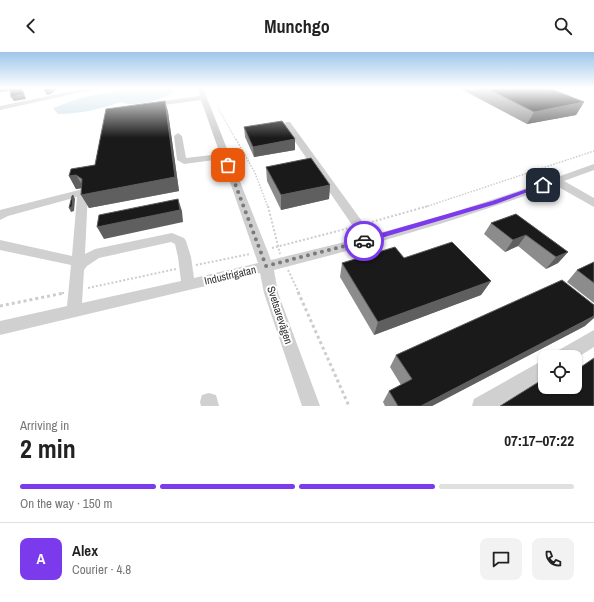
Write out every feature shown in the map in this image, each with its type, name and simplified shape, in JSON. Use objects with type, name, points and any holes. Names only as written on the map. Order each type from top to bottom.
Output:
[{"type":"street","points":[[1,106],[11,105]]},
{"type":"street","points":[[144,106],[151,105]]},
{"type":"street","name":"Svetsarevägen","points":[[206,105],[224,156],[261,251],[266,266],[271,293],[312,406]]},
{"type":"street","points":[[287,124],[369,240]]},
{"type":"street","points":[[178,136],[182,160],[184,161],[224,156]]},
{"type":"street","name":"Industrigatan","points":[[0,328],[188,285],[369,240],[494,202],[594,167]]},
{"type":"street","points":[[556,181],[594,203]]},
{"type":"street","points":[[0,216],[4,213],[83,192],[74,311]]},
{"type":"street","points":[[78,265],[94,254],[172,237],[180,241],[187,267],[188,285]]},
{"type":"street","points":[[0,245],[78,265]]},
{"type":"street","points":[[574,350],[594,338]]},
{"type":"street","points":[[481,406],[538,372]]},
{"type":"path","points":[[216,106],[255,172],[268,205],[277,247],[349,406]]},
{"type":"path","points":[[0,306],[261,251],[358,226],[451,199],[594,151]]},
{"type":"water","points":[[62,105],[113,105],[82,112],[58,114],[53,108]]},
{"type":"building","points":[[139,105],[165,105],[175,177],[81,195],[82,179],[76,175],[69,176],[71,169],[95,165],[106,109]]},
{"type":"building","points":[[519,105],[571,105],[534,112]]},
{"type":"building","points":[[282,121],[295,139],[253,147],[244,127]]},
{"type":"building","points":[[311,158],[330,185],[281,195],[266,167]]},
{"type":"building","points":[[73,195],[72,207],[69,208],[72,196]]},
{"type":"building","points":[[178,199],[180,210],[97,227],[99,215]]},
{"type":"building","points":[[516,214],[568,252],[556,257],[526,235],[513,240],[491,223]]},
{"type":"building","points":[[452,242],[491,281],[378,322],[342,263],[395,247],[404,258]]},
{"type":"building","points":[[594,262],[594,283],[577,270]]},
{"type":"building","points":[[562,280],[594,305],[594,316],[421,406],[398,406],[389,391],[412,379],[396,355]]},
{"type":"building","points":[[594,358],[594,406],[500,406],[538,382],[538,394],[582,394],[582,366]]},
{"type":"way so far","points":[[228,165],[266,266],[364,241]]},
{"type":"route","points":[[364,241],[494,202],[543,185]]}]
